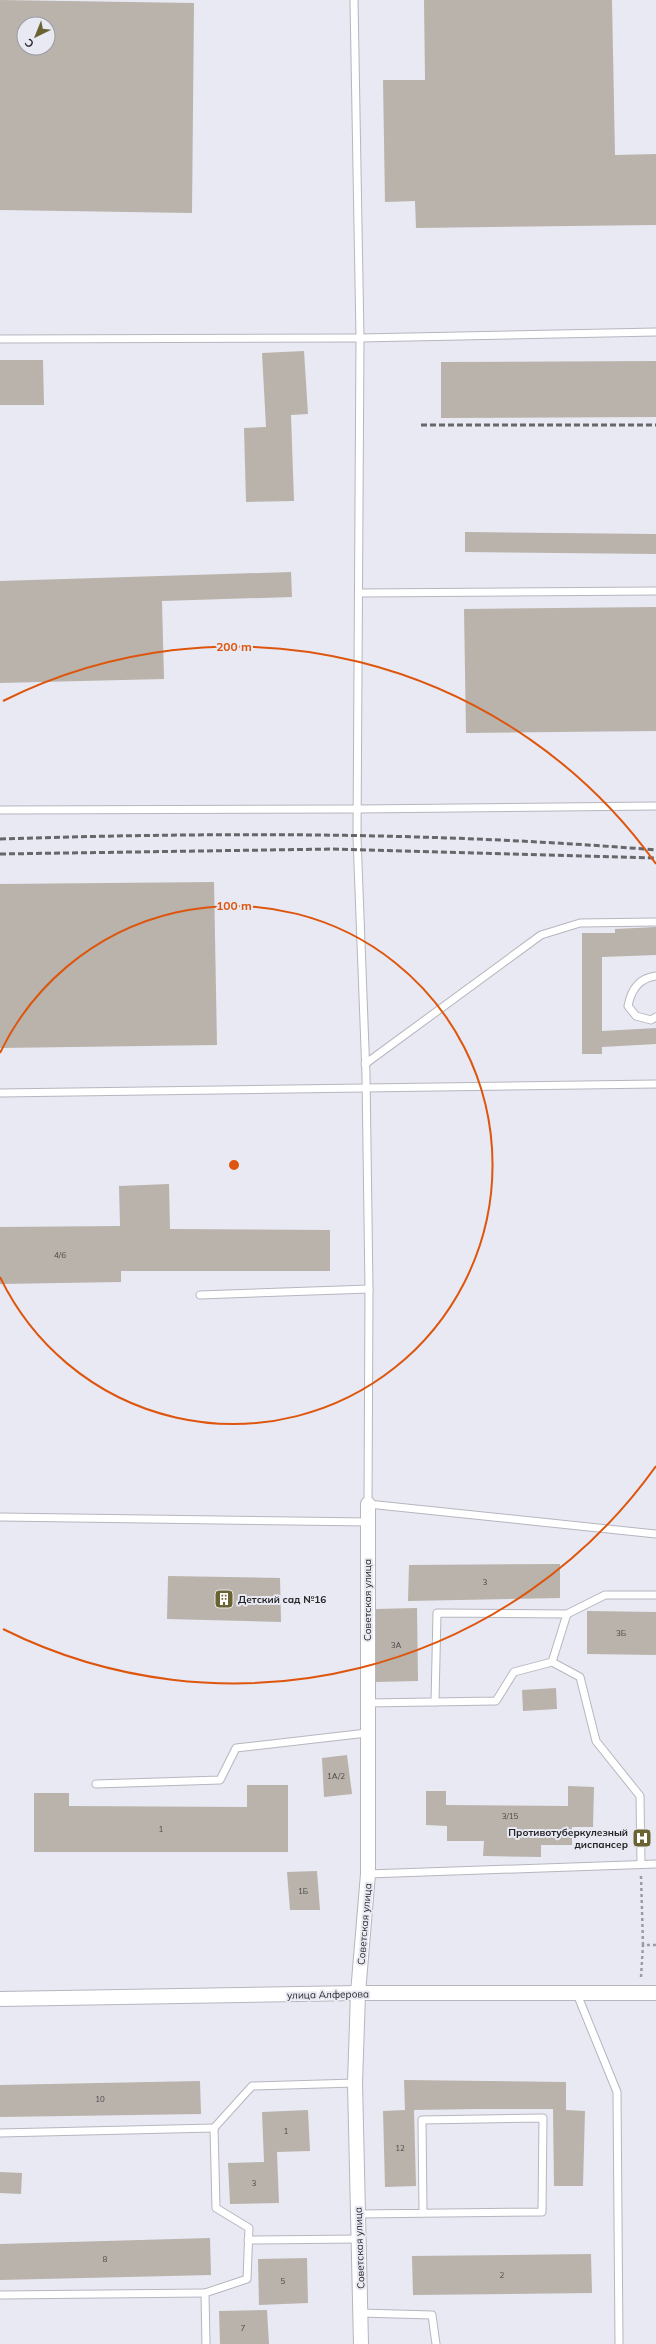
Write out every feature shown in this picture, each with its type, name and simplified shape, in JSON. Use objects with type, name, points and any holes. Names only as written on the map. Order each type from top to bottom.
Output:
[{"type":"street","name":"Советская улица","points":[[361,2344],[355,2083],[358,1993],[368,1874],[368,1504]]},
{"type":"street","name":"улица Алферова","points":[[0,1999],[358,1993],[656,1993]]},
{"type":"lane","points":[[354,0],[360,338],[360,593],[357,851],[365,1064],[369,1289],[368,1504],[656,1534]]},
{"type":"lane","points":[[0,339],[360,338],[656,332]]},
{"type":"lane","points":[[360,593],[656,591]]},
{"type":"lane","points":[[0,810],[656,806]]},
{"type":"lane","points":[[365,1064],[541,935],[580,923],[656,922]]},
{"type":"lane","points":[[656,976],[640,982],[630,994],[628,1006],[636,1016],[651,1020],[656,1017]]},
{"type":"lane","points":[[0,1093],[656,1084]]},
{"type":"lane","points":[[200,1295],[369,1289]]},
{"type":"lane","points":[[0,1517],[368,1522]]},
{"type":"lane","points":[[435,1702],[437,1613],[567,1614],[605,1595],[656,1595]]},
{"type":"lane","points":[[552,1662],[567,1614]]},
{"type":"lane","points":[[367,1703],[496,1701],[514,1672],[552,1662],[580,1677],[596,1741],[640,1796],[641,1864]]},
{"type":"lane","points":[[96,1784],[220,1780],[236,1748],[367,1733]]},
{"type":"lane","points":[[368,1874],[656,1864]]},
{"type":"lane","points":[[577,1994],[617,2092],[619,2344]]},
{"type":"lane","points":[[0,2295],[205,2293],[246,2279],[248,2228],[216,2208],[214,2128],[252,2086],[355,2083]]},
{"type":"lane","points":[[357,2214],[423,2212],[542,2212],[543,2118],[422,2120],[423,2212]]},
{"type":"lane","points":[[0,2133],[214,2128]]},
{"type":"lane","points":[[248,2240],[359,2239]]},
{"type":"lane","points":[[205,2293],[206,2344]]},
{"type":"lane","points":[[360,2313],[432,2315],[436,2344]]},
{"type":"path","points":[[640,1994],[643,1945],[641,1864]]},
{"type":"path","points":[[643,1945],[656,1945]]},
{"type":"building","points":[[0,0],[194,3],[192,213],[0,210]]},
{"type":"building","points":[[424,0],[612,0],[615,155],[656,154],[656,225],[416,228],[415,201],[385,202],[383,80],[425,80]]},
{"type":"building","points":[[304,351],[308,414],[291,415],[294,501],[246,502],[244,428],[266,427],[262,353]]},
{"type":"building","points":[[0,360],[43,360],[44,405],[0,405]]},
{"type":"building","points":[[656,361],[656,417],[441,418],[441,362]]},
{"type":"building","points":[[465,532],[656,534],[656,554],[465,552]]},
{"type":"building","points":[[291,572],[292,597],[162,601],[164,679],[0,683],[0,581]]},
{"type":"building","points":[[656,607],[656,731],[466,733],[464,609]]},
{"type":"building","points":[[214,882],[217,1045],[0,1048],[0,884]]},
{"type":"building","points":[[656,927],[656,955],[602,957],[602,1031],[656,1028],[656,1044],[602,1047],[602,1054],[582,1054],[582,933],[615,933],[615,929]]},
{"type":"building","points":[[169,1184],[170,1229],[330,1230],[330,1271],[121,1271],[121,1282],[0,1284],[0,1227],[120,1226],[119,1186]]},
{"type":"building","points":[[560,1564],[560,1598],[408,1601],[409,1565]]},
{"type":"building","name":"Детский сад №16","points":[[168,1576],[280,1578],[281,1622],[167,1619]]},
{"type":"building","points":[[417,1608],[418,1681],[376,1682],[376,1609]]},
{"type":"building","points":[[587,1611],[656,1612],[656,1655],[587,1654]]},
{"type":"building","points":[[556,1688],[557,1709],[523,1711],[522,1690]]},
{"type":"building","points":[[347,1755],[352,1794],[324,1797],[322,1758]]},
{"type":"building","points":[[247,1785],[288,1785],[288,1852],[34,1852],[34,1793],[69,1793],[69,1806],[247,1807]]},
{"type":"building","points":[[568,1786],[594,1787],[593,1827],[572,1827],[572,1845],[541,1845],[541,1857],[483,1856],[484,1841],[447,1841],[447,1826],[426,1825],[426,1791],[446,1791],[446,1805],[568,1806]]},
{"type":"building","points":[[317,1871],[320,1910],[290,1910],[287,1872]]},
{"type":"building","points":[[404,2080],[566,2082],[566,2110],[585,2111],[583,2186],[554,2186],[553,2109],[477,2109],[414,2110],[416,2186],[385,2187],[383,2111],[405,2110]]},
{"type":"building","points":[[200,2081],[201,2114],[0,2117],[0,2085]]},
{"type":"building","points":[[308,2110],[310,2151],[277,2152],[279,2203],[230,2204],[228,2163],[264,2162],[262,2112]]},
{"type":"building","points":[[0,2172],[22,2173],[21,2194],[0,2193]]},
{"type":"building","points":[[210,2238],[211,2275],[0,2280],[0,2244]]},
{"type":"building","points":[[591,2254],[592,2293],[413,2295],[412,2256]]},
{"type":"building","points":[[307,2258],[308,2303],[259,2305],[258,2259]]},
{"type":"building","points":[[267,2310],[269,2344],[220,2344],[219,2311]]},
{"type":"railway","points":[[421,425],[656,425]]},
{"type":"railway","points":[[0,839],[164,835],[328,835],[492,840],[656,850]]},
{"type":"railway","points":[[0,854],[333,849],[656,858]]},
{"type":"place","name":"Детский сад №16","points":[[224,1599]]},
{"type":"place","name":"Противотуберкулезный диспансер","points":[[642,1838]]}]
